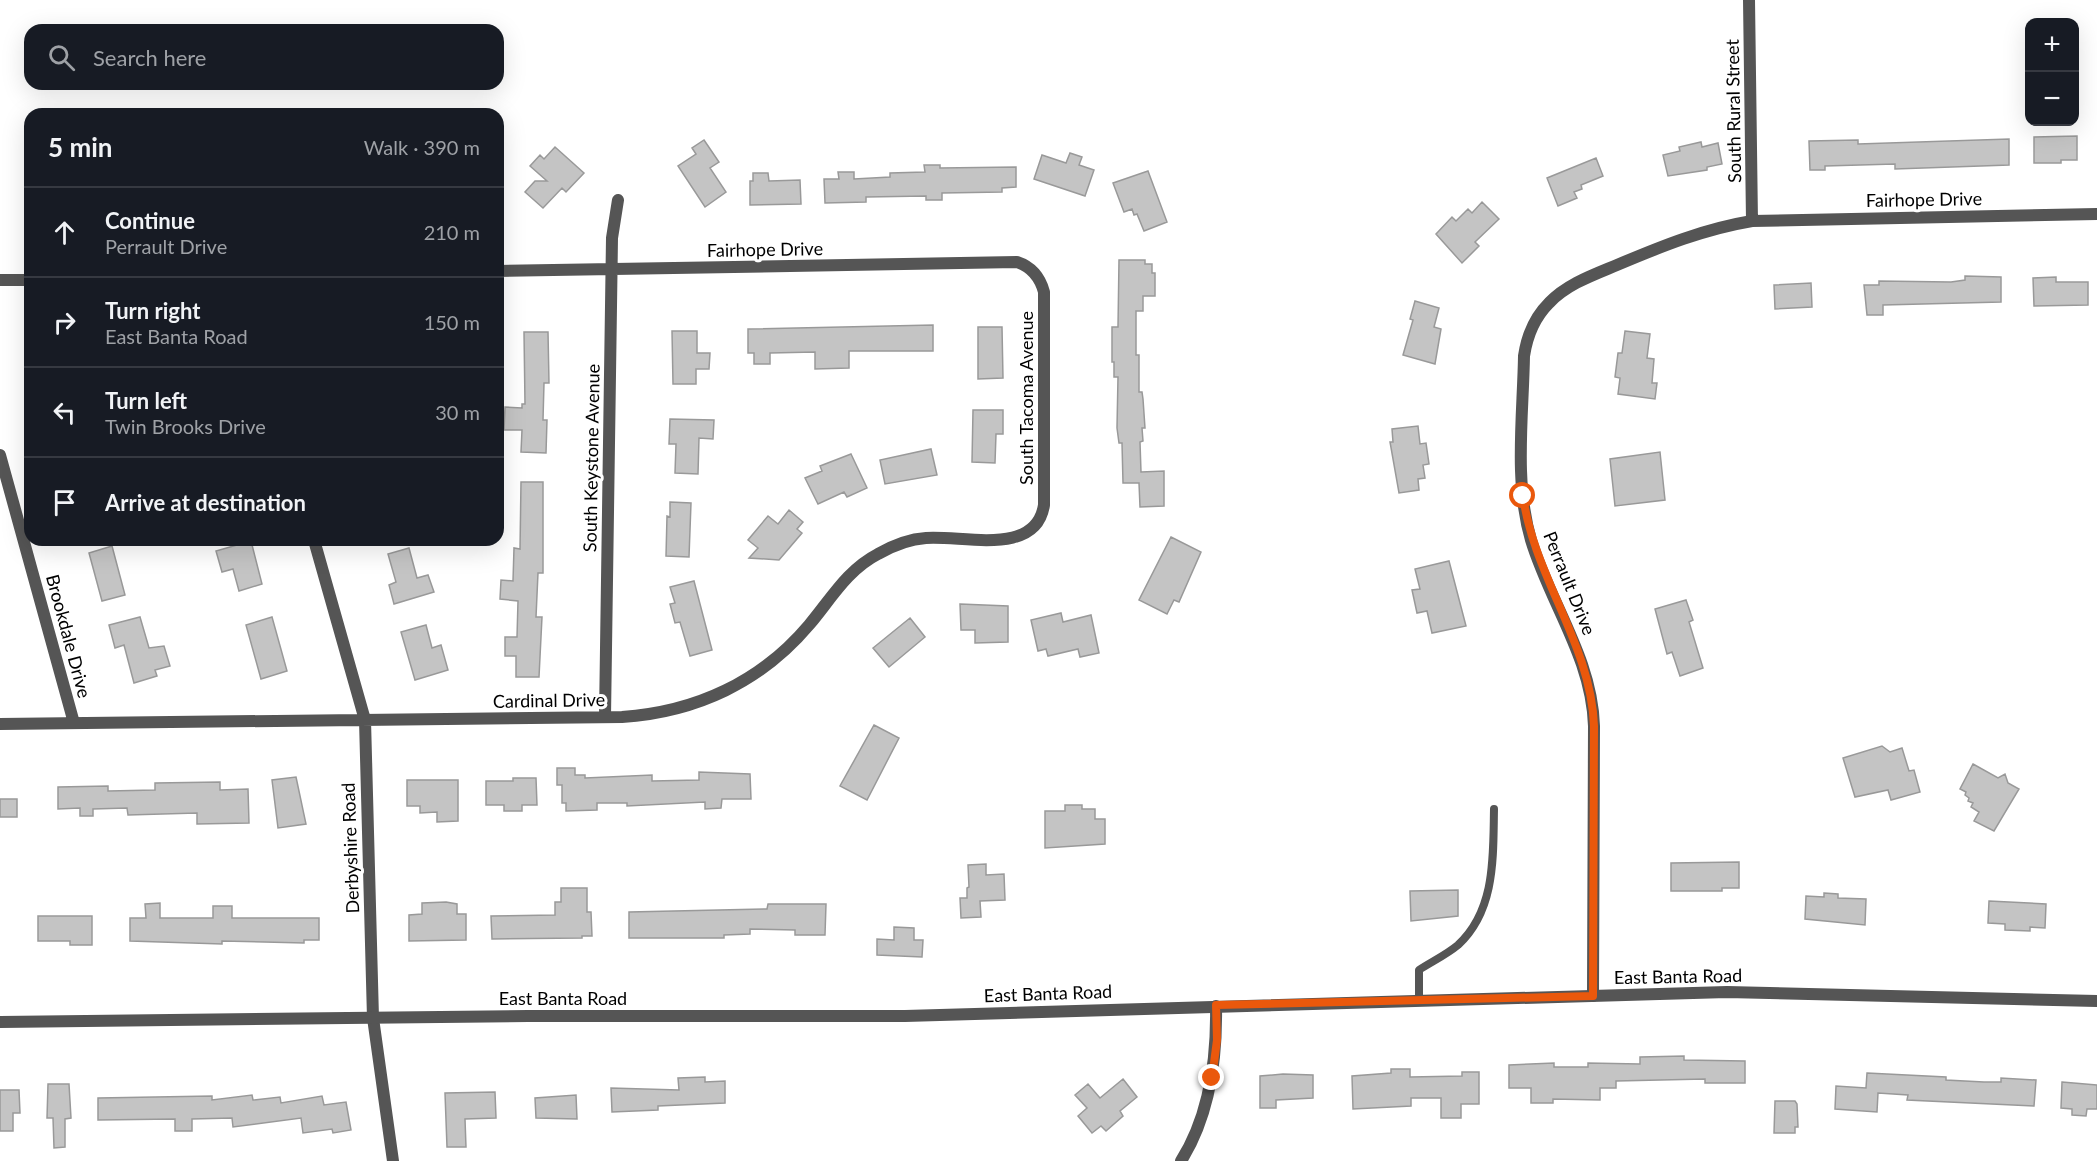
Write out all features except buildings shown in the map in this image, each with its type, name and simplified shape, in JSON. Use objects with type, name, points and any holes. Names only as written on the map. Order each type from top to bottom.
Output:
[{"type":"street","name":"South Rural Street","points":[[1749,0],[1752,221]]},
{"type":"street","name":"South Keystone Avenue","points":[[605,717],[612,229],[618,200]]},
{"type":"street","name":"Fairhope Drive","points":[[1752,221],[2097,214]]},
{"type":"street","name":"Perrault Drive","points":[[1593,996],[1593,710],[1583,664],[1542,571],[1526,518],[1522,471],[1525,349],[1539,315],[1566,288],[1688,236],[1752,221]]},
{"type":"street","name":"Fairhope Drive","points":[[504,271],[1017,262],[1031,270]]},
{"type":"street","name":"South Tacoma Avenue","points":[[1031,270],[1040,281],[1044,297],[1044,505],[1040,519],[1034,528]]},
{"type":"street","points":[[0,280],[24,280]]},
{"type":"street","name":"Brookdale Drive","points":[[0,455],[24,542]]},
{"type":"street","name":"Cardinal Drive","points":[[0,724],[605,717],[638,716],[683,708],[719,695],[759,672],[794,642],[850,574],[881,552],[925,538],[1014,539],[1034,528]]},
{"type":"street","name":"Brookdale Drive","points":[[25,546],[74,723]]},
{"type":"street","name":"Derbyshire Road","points":[[316,546],[365,720],[373,1018],[393,1161]]},
{"type":"street","name":"East Banta Road","points":[[0,1022],[905,1016],[1216,1005],[1748,992],[2097,1001]]},
{"type":"street","points":[[1181,1161],[1202,1116],[1212,1078],[1217,1040],[1216,1005]]},
{"type":"lane","points":[[1419,1001],[1419,970],[1458,944],[1483,909],[1492,870],[1494,809]]},
{"type":"route","points":[[1212,1078],[1217,1040],[1216,1005],[1593,996],[1594,726],[1591,693],[1583,664],[1536,556],[1523,496]]}]
